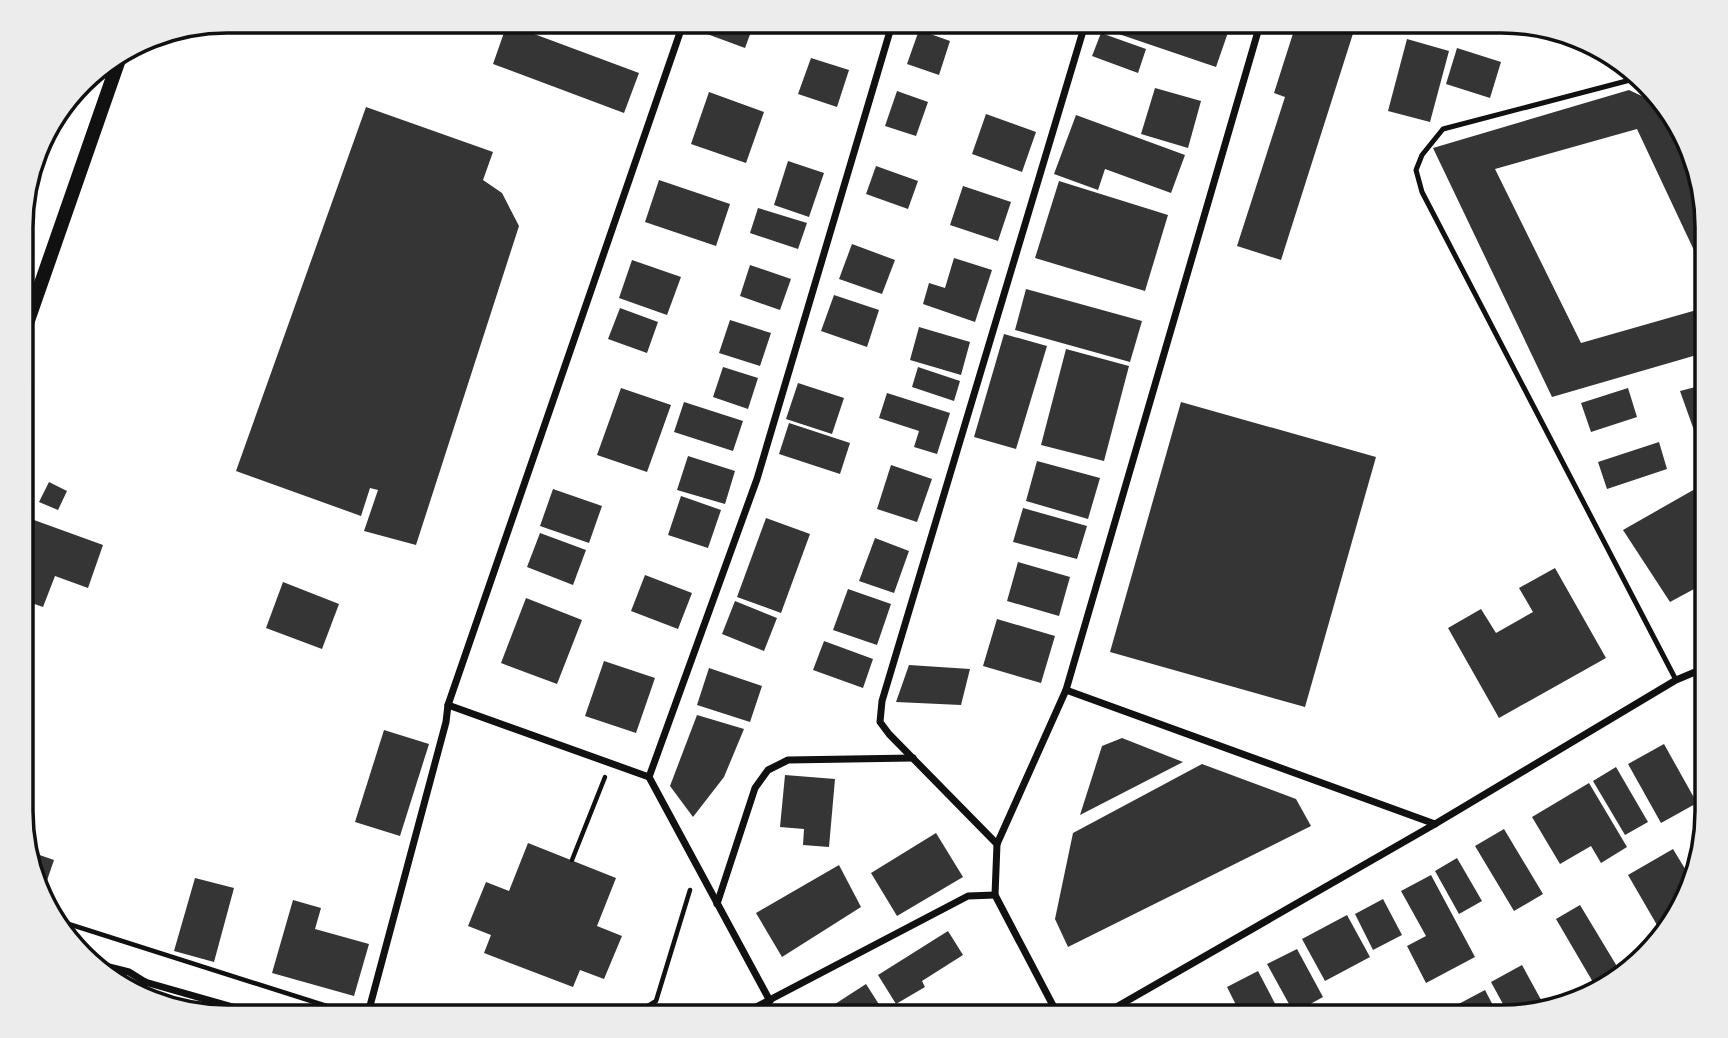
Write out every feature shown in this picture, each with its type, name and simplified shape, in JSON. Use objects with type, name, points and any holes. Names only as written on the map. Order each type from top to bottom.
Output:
[{"type":"main road","points":[[33,305],[110,73]]},
{"type":"street","points":[[371,1005],[446,722],[448,705],[680,33]]},
{"type":"street","points":[[649,778],[757,479],[889,33]]},
{"type":"street","points":[[997,844],[880,722],[882,701],[1082,33]]},
{"type":"street","points":[[1052,1004],[995,895],[997,844],[1066,690],[1258,33]]},
{"type":"street","points":[[1121,1004],[1435,824],[1676,680],[1694,672]]},
{"type":"street","points":[[1066,690],[1435,824]]},
{"type":"street","points":[[448,705],[649,778],[770,1001]]},
{"type":"street","points":[[717,904],[755,788],[768,770],[788,760],[913,758]]},
{"type":"street","points":[[763,1005],[968,896],[995,895]]},
{"type":"street","points":[[115,969],[129,972],[145,982],[225,1005]]},
{"type":"lane","points":[[1628,81],[1443,129],[1422,155],[1416,170],[1422,192],[1676,680]]},
{"type":"path","points":[[572,860],[603,781],[613,765]]},
{"type":"path","points":[[650,1005],[656,1001],[697,867]]},
{"type":"path","points":[[70,924],[326,1005]]},
{"type":"building","points":[[504,33],[531,33],[639,73],[624,113],[493,64]]},
{"type":"building","points":[[707,33],[751,33],[745,48]]},
{"type":"building","points":[[918,33],[927,33],[950,41],[939,75],[907,64]]},
{"type":"building","points":[[1101,33],[1146,49],[1138,73],[1092,56]]},
{"type":"building","points":[[1116,33],[1228,33],[1216,67]]},
{"type":"building","points":[[1293,33],[1353,33],[1281,260],[1237,246],[1285,97],[1274,93]]},
{"type":"building","points":[[1407,39],[1449,51],[1430,122],[1388,111]]},
{"type":"building","points":[[1457,48],[1501,62],[1490,98],[1446,84]]},
{"type":"building","points":[[811,58],[849,70],[837,107],[798,94]]},
{"type":"building","points":[[1155,88],[1201,101],[1188,148],[1141,134]]},
{"type":"building","points":[[1629,90],[1644,97],[1669,130],[1688,177],[1694,215],[1694,250],[1637,129],[1495,169],[1581,343],[1694,311],[1694,356],[1552,397],[1433,148]]},
{"type":"building","points":[[897,91],[928,102],[916,136],[885,126]]},
{"type":"building","points":[[709,92],[764,112],[746,163],[691,144]]},
{"type":"building","points":[[366,107],[493,152],[483,180],[502,193],[519,226],[416,545],[364,531],[378,490],[370,488],[361,516],[236,471]]},
{"type":"building","points":[[986,114],[1036,132],[1022,172],[972,154]]},
{"type":"building","points":[[1076,115],[1185,155],[1171,193],[1105,169],[1098,190],[1054,174]]},
{"type":"building","points":[[788,161],[824,173],[809,217],[774,205]]},
{"type":"building","points":[[876,166],[918,181],[908,209],[866,194]]},
{"type":"building","points":[[659,180],[730,204],[716,246],[645,222]]},
{"type":"building","points":[[1059,181],[1168,215],[1145,291],[1035,258]]},
{"type":"building","points":[[963,186],[1011,202],[998,241],[950,225]]},
{"type":"building","points":[[758,208],[807,223],[798,249],[750,233]]},
{"type":"building","points":[[852,244],[895,260],[882,294],[839,279]]},
{"type":"building","points":[[954,258],[992,270],[975,322],[923,304],[929,283],[945,288]]},
{"type":"building","points":[[632,260],[681,277],[667,315],[619,298]]},
{"type":"building","points":[[750,265],[791,279],[780,310],[740,296]]},
{"type":"building","points":[[1026,289],[1142,321],[1130,362],[1015,330]]},
{"type":"building","points":[[834,295],[879,310],[867,347],[821,331]]},
{"type":"building","points":[[620,308],[658,322],[647,353],[608,339]]},
{"type":"building","points":[[730,320],[771,333],[760,366],[719,353]]},
{"type":"building","points":[[919,327],[970,342],[961,375],[910,360]]},
{"type":"building","points":[[1004,334],[1047,346],[1016,449],[974,437]]},
{"type":"building","points":[[1066,349],[1129,366],[1104,461],[1041,445]]},
{"type":"building","points":[[723,367],[758,378],[748,409],[713,397]]},
{"type":"building","points":[[918,367],[960,381],[954,401],[912,387]]},
{"type":"building","points":[[798,383],[844,398],[832,434],[786,419]]},
{"type":"building","points":[[1694,387],[1694,430],[1680,391]]},
{"type":"building","points":[[621,388],[671,405],[647,472],[597,455]]},
{"type":"building","points":[[1628,388],[1637,417],[1591,432],[1581,403]]},
{"type":"building","points":[[887,393],[950,413],[937,454],[914,447],[919,431],[879,418]]},
{"type":"building","points":[[684,402],[743,421],[733,451],[674,432]]},
{"type":"building","points":[[1181,402],[1376,457],[1305,707],[1110,652]]},
{"type":"building","points":[[789,423],[850,443],[840,474],[779,454]]},
{"type":"building","points":[[1659,442],[1667,469],[1607,489],[1598,462]]},
{"type":"building","points":[[688,456],[735,471],[725,504],[677,490]]},
{"type":"building","points":[[1037,461],[1100,478],[1088,519],[1026,501]]},
{"type":"building","points":[[891,465],[932,479],[917,522],[877,509]]},
{"type":"building","points":[[49,482],[67,491],[58,510],[39,502]]},
{"type":"building","points":[[553,489],[602,506],[589,543],[540,526]]},
{"type":"building","points":[[1694,490],[1694,589],[1670,602],[1623,530]]},
{"type":"building","points":[[681,496],[721,510],[708,548],[668,535]]},
{"type":"building","points":[[1023,508],[1087,526],[1077,559],[1013,542]]},
{"type":"building","points":[[766,518],[810,534],[781,613],[737,597]]},
{"type":"building","points":[[33,520],[103,545],[88,588],[55,576],[43,607],[33,604]]},
{"type":"building","points":[[540,533],[586,550],[573,585],[527,567]]},
{"type":"building","points":[[875,538],[909,551],[894,593],[859,581]]},
{"type":"building","points":[[1018,562],[1070,577],[1059,616],[1007,601]]},
{"type":"building","points":[[1555,568],[1606,658],[1499,718],[1448,628],[1481,609],[1496,633],[1533,612],[1519,588]]},
{"type":"building","points":[[645,575],[692,593],[678,629],[631,611]]},
{"type":"building","points":[[283,582],[339,604],[322,649],[266,628]]},
{"type":"building","points":[[848,589],[891,604],[877,645],[833,630]]},
{"type":"building","points":[[526,598],[582,620],[557,684],[501,663]]},
{"type":"building","points":[[735,601],[777,618],[764,651],[722,634]]},
{"type":"building","points":[[997,619],[1055,636],[1041,683],[983,666]]},
{"type":"building","points":[[824,641],[873,659],[863,688],[813,670]]},
{"type":"building","points":[[604,661],[655,678],[636,733],[585,716]]},
{"type":"building","points":[[909,665],[970,669],[961,705],[896,702]]},
{"type":"building","points":[[709,668],[762,686],[750,722],[697,705]]},
{"type":"building","points":[[697,715],[744,729],[724,777],[693,817],[670,786]]},
{"type":"building","points":[[384,730],[429,744],[400,836],[355,822]]},
{"type":"building","points":[[1122,738],[1183,762],[1080,815],[1102,746]]},
{"type":"building","points":[[1664,744],[1694,798],[1694,805],[1661,823],[1628,764]]},
{"type":"building","points":[[1202,764],[1296,799],[1311,826],[1068,947],[1055,919],[1073,833]]},
{"type":"building","points":[[1616,767],[1648,822],[1625,835],[1593,781]]},
{"type":"building","points":[[785,775],[835,779],[829,847],[803,845],[804,829],[780,827]]},
{"type":"building","points":[[1589,783],[1627,847],[1601,863],[1591,846],[1560,864],[1532,817]]},
{"type":"building","points":[[1504,829],[1543,894],[1514,911],[1475,846]]},
{"type":"building","points":[[936,833],[963,877],[897,916],[871,873]]},
{"type":"building","points":[[528,843],[616,878],[597,926],[622,936],[604,979],[580,970],[573,987],[484,953],[491,935],[468,926],[486,882],[509,891]]},
{"type":"building","points":[[1673,849],[1685,869],[1669,908],[1657,926],[1628,875]]},
{"type":"building","points":[[39,855],[54,860],[47,881]]},
{"type":"building","points":[[1457,858],[1482,901],[1459,914],[1435,871]]},
{"type":"building","points":[[839,865],[861,907],[782,957],[756,913]]},
{"type":"building","points":[[1431,875],[1475,957],[1426,983],[1407,946],[1426,936],[1401,891]]},
{"type":"building","points":[[195,878],[234,888],[214,962],[174,951]]},
{"type":"building","points":[[1383,899],[1402,935],[1373,950],[1355,914]]},
{"type":"building","points":[[293,900],[321,908],[315,929],[369,944],[354,996],[272,973]]},
{"type":"building","points":[[1580,905],[1617,966],[1592,981],[1556,919]]},
{"type":"building","points":[[1347,915],[1370,957],[1325,981],[1302,939]]},
{"type":"building","points":[[948,931],[963,955],[922,981],[925,987],[896,1004],[878,975]]},
{"type":"building","points":[[1297,949],[1323,997],[1310,1004],[1289,1004],[1267,964]]},
{"type":"building","points":[[1522,965],[1541,1000],[1503,1004],[1491,982]]},
{"type":"building","points":[[1258,971],[1275,1004],[1236,1004],[1227,987]]},
{"type":"building","points":[[866,984],[879,1004],[834,1005]]},
{"type":"building","points":[[1485,990],[1492,1004],[1458,1004]]}]
